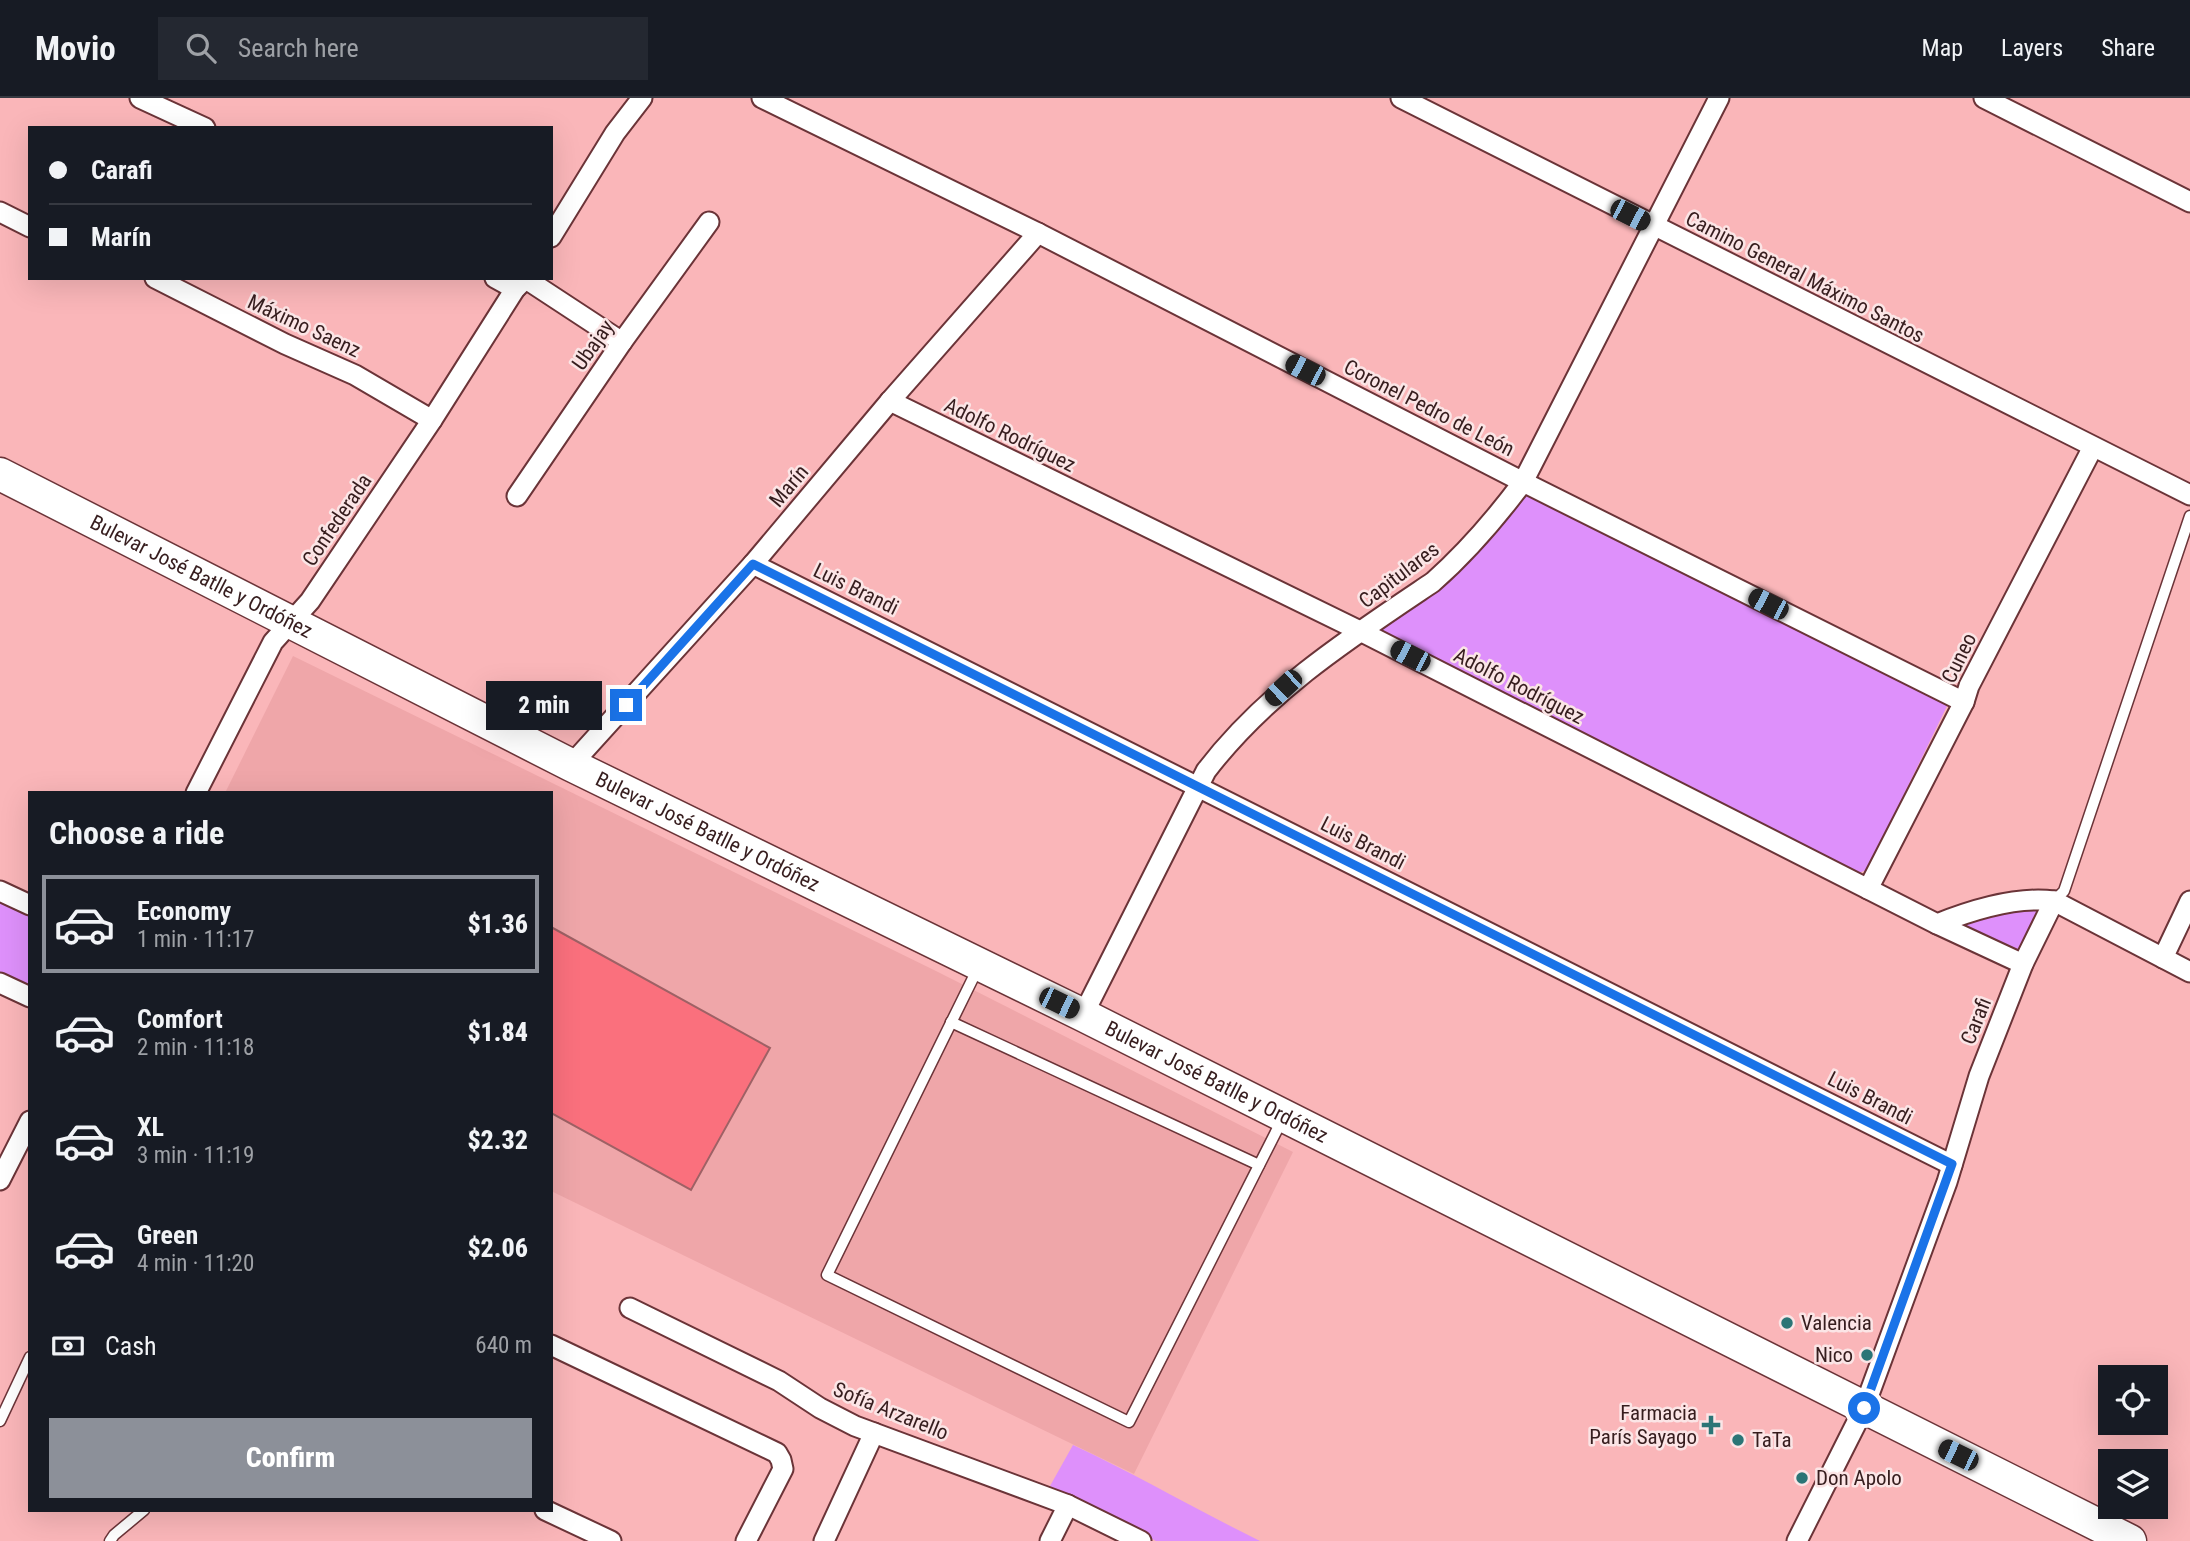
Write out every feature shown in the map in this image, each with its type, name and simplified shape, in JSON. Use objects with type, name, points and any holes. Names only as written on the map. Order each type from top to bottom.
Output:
[{"type":"main road","name":"Bulevar José Batlle y Ordóñez","points":[[0,474],[571,765],[1083,1015],[2130,1541]]},
{"type":"street","points":[[140,98],[201,126]]},
{"type":"street","points":[[553,234],[615,133],[642,98]]},
{"type":"street","name":"Coronel Pedro de León","points":[[762,98],[1038,233],[1523,482],[1964,702]]},
{"type":"street","name":"Camino General Máximo Santos","points":[[1401,98],[2190,495]]},
{"type":"street","name":"Capitulares","points":[[1083,1015],[1206,771],[1228,742],[1304,673],[1448,569],[1499,514],[1523,482],[1719,98]]},
{"type":"street","points":[[1984,98],[2190,202]]},
{"type":"street","points":[[0,212],[28,226]]},
{"type":"street","name":"Ubajay","points":[[516,496],[709,222]]},
{"type":"street","name":"Marín","points":[[571,765],[753,564],[890,401],[1038,233]]},
{"type":"street","name":"Máximo Saenz","points":[[159,280],[285,344],[355,375],[432,420]]},
{"type":"street","points":[[522,282],[622,342]]},
{"type":"street","name":"Confederada","points":[[197,791],[273,642],[310,601],[522,282]]},
{"type":"street","name":"Adolfo Rodríguez","points":[[890,401],[1362,632],[1937,924],[2023,964]]},
{"type":"street","name":"Cuneo","points":[[1868,889],[2093,446]]},
{"type":"street","name":"Luis Brandi","points":[[753,564],[1952,1164]]},
{"type":"street","points":[[0,891],[28,904]]},
{"type":"street","points":[[1937,924],[1959,915],[2020,901],[2036,898],[2054,901],[2190,972]]},
{"type":"street","name":"Carafi","points":[[1797,1541],[1864,1408],[1952,1164],[1979,1076],[2023,964],[2054,901]]},
{"type":"street","points":[[2163,958],[2190,901]]},
{"type":"street","points":[[0,983],[28,996]]},
{"type":"street","points":[[0,1181],[28,1125]]},
{"type":"street","name":"Sofía Arzarello","points":[[630,1308],[779,1381],[831,1414],[874,1433],[1068,1505],[1142,1541]]},
{"type":"street","points":[[553,1346],[777,1453],[783,1469],[746,1541]]},
{"type":"street","points":[[824,1541],[874,1433]]},
{"type":"street","points":[[1050,1541],[1068,1505]]},
{"type":"street","points":[[549,1512],[611,1541]]},
{"type":"lane","name":"Carafi","points":[[2054,901],[2064,891],[2190,516]]},
{"type":"lane","points":[[979,965],[827,1275],[1129,1423],[1284,1116]]},
{"type":"lane","points":[[951,1022],[1259,1165]]},
{"type":"lane","points":[[0,1421],[28,1361]]},
{"type":"lane","points":[[110,1541],[142,1512]]},
{"type":"shaded area","points":[[1525,493],[1949,702],[1867,870],[1858,873],[1383,633],[1382,627]]},
{"type":"shaded area","points":[[293,656],[938,972],[1293,1152],[1134,1474],[553,1192],[553,791],[226,791]]},
{"type":"shaded area","points":[[0,901],[28,913],[28,990],[0,978]]},
{"type":"shaded area","points":[[2032,904],[2039,909],[2017,952],[1958,928],[1958,920]]},
{"type":"shaded area","points":[[1073,1445],[1260,1541],[1156,1541],[1050,1486]]},
{"type":"building","points":[[553,928],[770,1048],[691,1190],[553,1114]]},
{"type":"place","name":"Valencia","points":[[1787,1323]]},
{"type":"place","name":"Nico","points":[[1867,1355]]},
{"type":"place","name":"Farmacia París Sayago","points":[[1711,1425]]},
{"type":"place","name":"TaTa","points":[[1738,1440]]},
{"type":"place","name":"Don Apolo","points":[[1802,1478]]},
{"type":"route","points":[[626,705],[753,564],[1952,1164],[1864,1408]]}]
